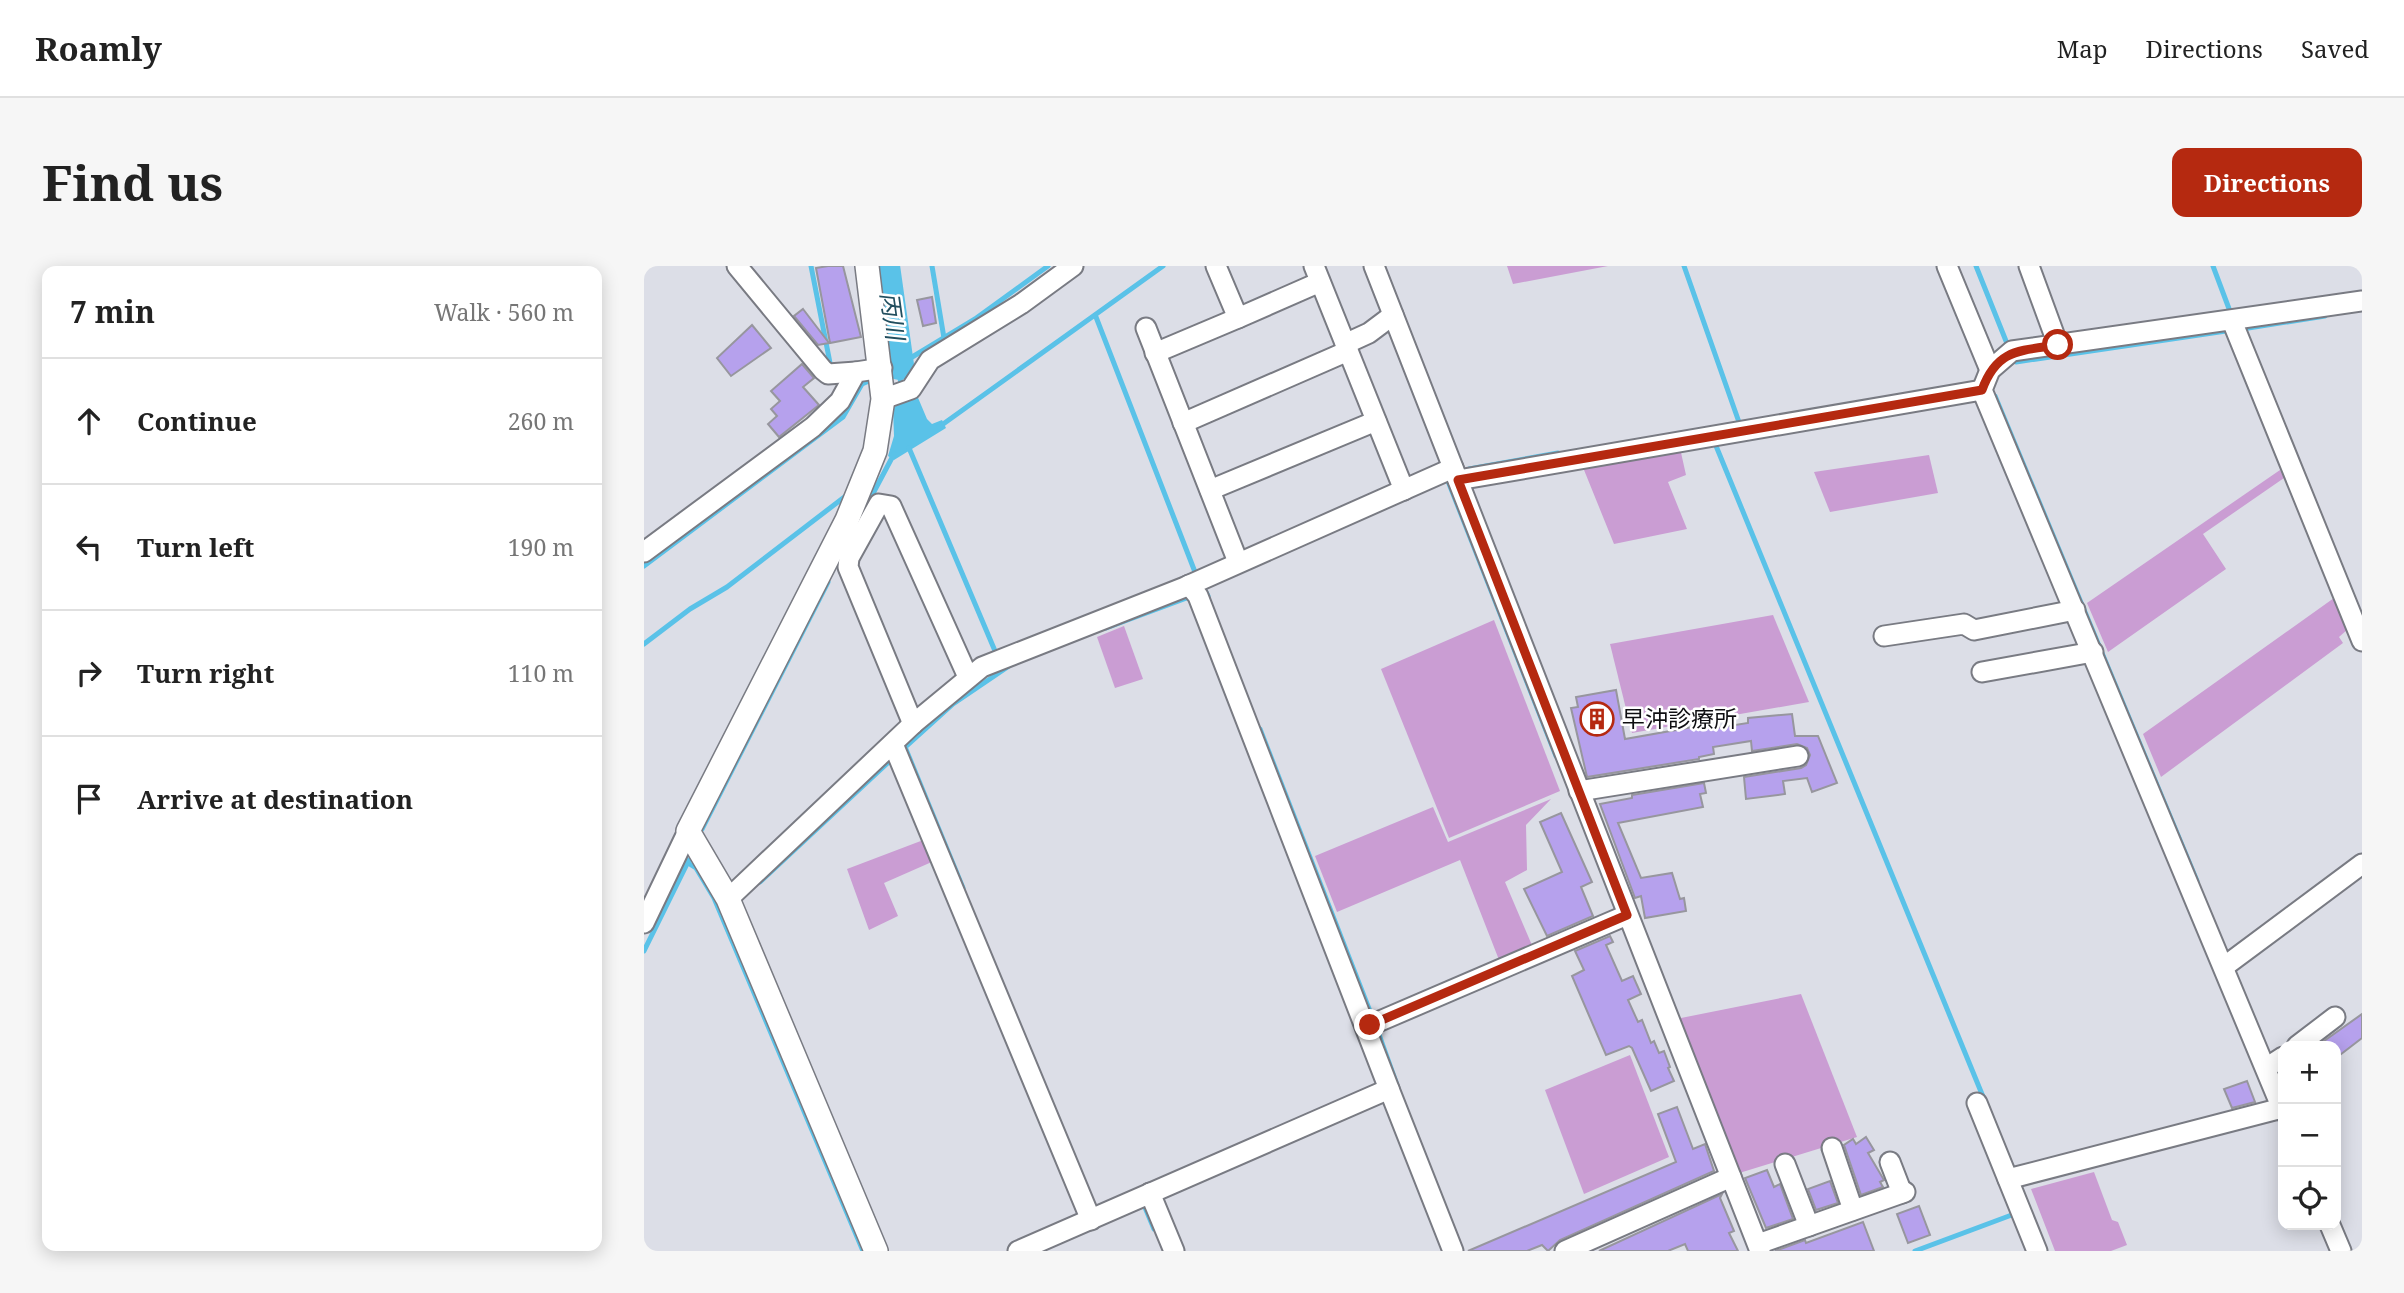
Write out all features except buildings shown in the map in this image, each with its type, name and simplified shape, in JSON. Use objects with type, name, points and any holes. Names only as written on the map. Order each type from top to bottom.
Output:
[{"type":"street","points":[[737,266],[831,374],[848,388]]},
{"type":"street","points":[[867,266],[881,368],[896,395]]},
{"type":"street","points":[[913,724],[848,567],[876,451],[896,395],[930,360],[1021,304],[1073,266]]},
{"type":"street","points":[[1216,266],[1238,317]]},
{"type":"street","points":[[1374,266],[1450,473],[1579,791],[1622,917],[1726,1179],[1759,1248],[1809,1226],[1904,1192],[1889,1162]]},
{"type":"street","points":[[1947,266],[1990,370]]},
{"type":"street","points":[[2029,266],[2058,345]]},
{"type":"street","points":[[1155,353],[1238,317],[1317,274],[1404,490]]},
{"type":"street","points":[[2282,1104],[2274,1063],[2093,652],[1982,390],[1990,370],[2012,351],[2362,301]]},
{"type":"street","points":[[1183,423],[1346,347],[1393,315]]},
{"type":"street","points":[[2232,321],[2362,641]]},
{"type":"street","points":[[1146,328],[1238,562]]},
{"type":"street","points":[[644,552],[813,427],[848,388],[881,368]]},
{"type":"street","points":[[728,900],[895,751],[913,724],[968,677],[999,659],[1195,586],[1238,562],[1404,490],[1450,473],[1712,437],[1982,390]]},
{"type":"street","points":[[1210,491],[1376,421]]},
{"type":"street","points":[[644,923],[688,831],[861,514],[879,504],[891,506],[968,677]]},
{"type":"street","points":[[1195,586],[1372,1025],[1389,1089],[1453,1251]]},
{"type":"street","points":[[1884,636],[1964,624],[1974,630],[2075,610]]},
{"type":"street","points":[[1982,672],[2093,652]]},
{"type":"street","points":[[895,751],[1091,1220]]},
{"type":"street","points":[[1579,791],[1798,756]]},
{"type":"street","points":[[688,831],[728,900],[876,1251]]},
{"type":"street","points":[[2229,964],[2362,864]]},
{"type":"street","points":[[1372,1025],[1622,917]]},
{"type":"street","points":[[2304,1041],[2335,1017]]},
{"type":"street","points":[[1018,1251],[1389,1089]]},
{"type":"street","points":[[1978,1103],[2013,1177],[2021,1212],[2037,1251]]},
{"type":"street","points":[[2013,1177],[2278,1111]]},
{"type":"street","points":[[1832,1148],[1853,1210]]},
{"type":"street","points":[[1785,1164],[1809,1226]]},
{"type":"street","points":[[1565,1251],[1726,1179]]},
{"type":"street","points":[[1150,1193],[1174,1251]]},
{"type":"street","points":[[2332,1230],[2341,1251]]},
{"type":"shaded area","points":[[1507,266],[1608,266],[1513,284]]},
{"type":"shaded area","points":[[1680,448],[1686,475],[1668,482],[1687,529],[1614,544],[1582,465]]},
{"type":"shaded area","points":[[1929,455],[1938,493],[1830,512],[1814,472]]},
{"type":"shaded area","points":[[2280,470],[2284,478],[2203,534],[2226,569],[2108,652],[2087,603]]},
{"type":"shaded area","points":[[2334,598],[2348,629],[2339,637],[2343,643],[2161,777],[2143,734]]},
{"type":"shaded area","points":[[1773,615],[1809,702],[1632,733],[1610,644]]},
{"type":"shaded area","points":[[1494,620],[1560,791],[1449,838],[1381,669]]},
{"type":"shaded area","points":[[1124,626],[1143,679],[1115,688],[1097,637]]},
{"type":"shaded area","points":[[1551,799],[1526,825],[1527,870],[1505,882],[1534,950],[1501,965],[1460,860],[1337,912],[1315,856],[1433,807],[1448,842]]},
{"type":"shaded area","points":[[926,839],[934,861],[884,883],[898,916],[869,930],[847,869]]},
{"type":"shaded area","points":[[1801,994],[1857,1137],[1736,1174],[1676,1019]]},
{"type":"shaded area","points":[[1630,1055],[1669,1157],[1584,1194],[1545,1090]]},
{"type":"shaded area","points":[[2094,1172],[2112,1220],[2118,1222],[2127,1245],[2111,1251],[2055,1251],[2031,1189]]},
{"type":"water","points":[[916,393],[927,419],[932,424],[942,420],[946,428],[894,460],[888,456],[894,436],[893,408]]},
{"type":"waterway","points":[[811,266],[831,368]]},
{"type":"waterway","name":"丙川","points":[[885,266],[899,365]]},
{"type":"waterway","points":[[932,266],[944,338]]},
{"type":"waterway","points":[[894,368],[975,319],[1048,266]]},
{"type":"waterway","points":[[939,427],[1163,266]]},
{"type":"waterway","points":[[1684,266],[1740,425]]},
{"type":"waterway","points":[[1976,266],[2008,346]]},
{"type":"waterway","points":[[2213,266],[2231,314]]},
{"type":"waterway","points":[[2242,329],[2325,316]]},
{"type":"waterway","points":[[1096,317],[1195,572],[1208,596]]},
{"type":"waterway","points":[[2016,362],[2226,331]]},
{"type":"waterway","points":[[899,365],[901,387]]},
{"type":"waterway","points":[[644,566],[843,417],[862,384],[869,381]]},
{"type":"waterway","points":[[1995,396],[2197,881]]},
{"type":"waterway","points":[[1714,441],[1984,1099]]},
{"type":"waterway","points":[[909,448],[998,658]]},
{"type":"waterway","points":[[1469,469],[1558,453]]},
{"type":"waterway","points":[[869,501],[894,454]]},
{"type":"waterway","points":[[1446,476],[1556,756]]},
{"type":"waterway","points":[[644,644],[690,609],[727,587],[847,495]]},
{"type":"waterway","points":[[702,829],[828,582]]},
{"type":"waterway","points":[[1106,628],[1192,596]]},
{"type":"waterway","points":[[901,751],[953,704],[1009,666]]},
{"type":"waterway","points":[[1260,729],[1373,1019]]},
{"type":"waterway","points":[[905,747],[963,888]]},
{"type":"waterway","points":[[760,882],[894,757]]},
{"type":"waterway","points":[[644,951],[689,860]]},
{"type":"waterway","points":[[688,863],[696,868],[714,898],[863,1251]]},
{"type":"waterway","points":[[1377,1029],[1396,1082]]},
{"type":"waterway","points":[[1144,1205],[1154,1229]]},
{"type":"waterway","points":[[1915,1251],[2017,1213]]},
{"type":"place","name":"早沖診療所","points":[[1597,719]]},
{"type":"route","points":[[1370,1025],[1627,915],[1458,480],[1779,427],[1982,390],[1990,370],[2012,351],[2058,345]]}]
